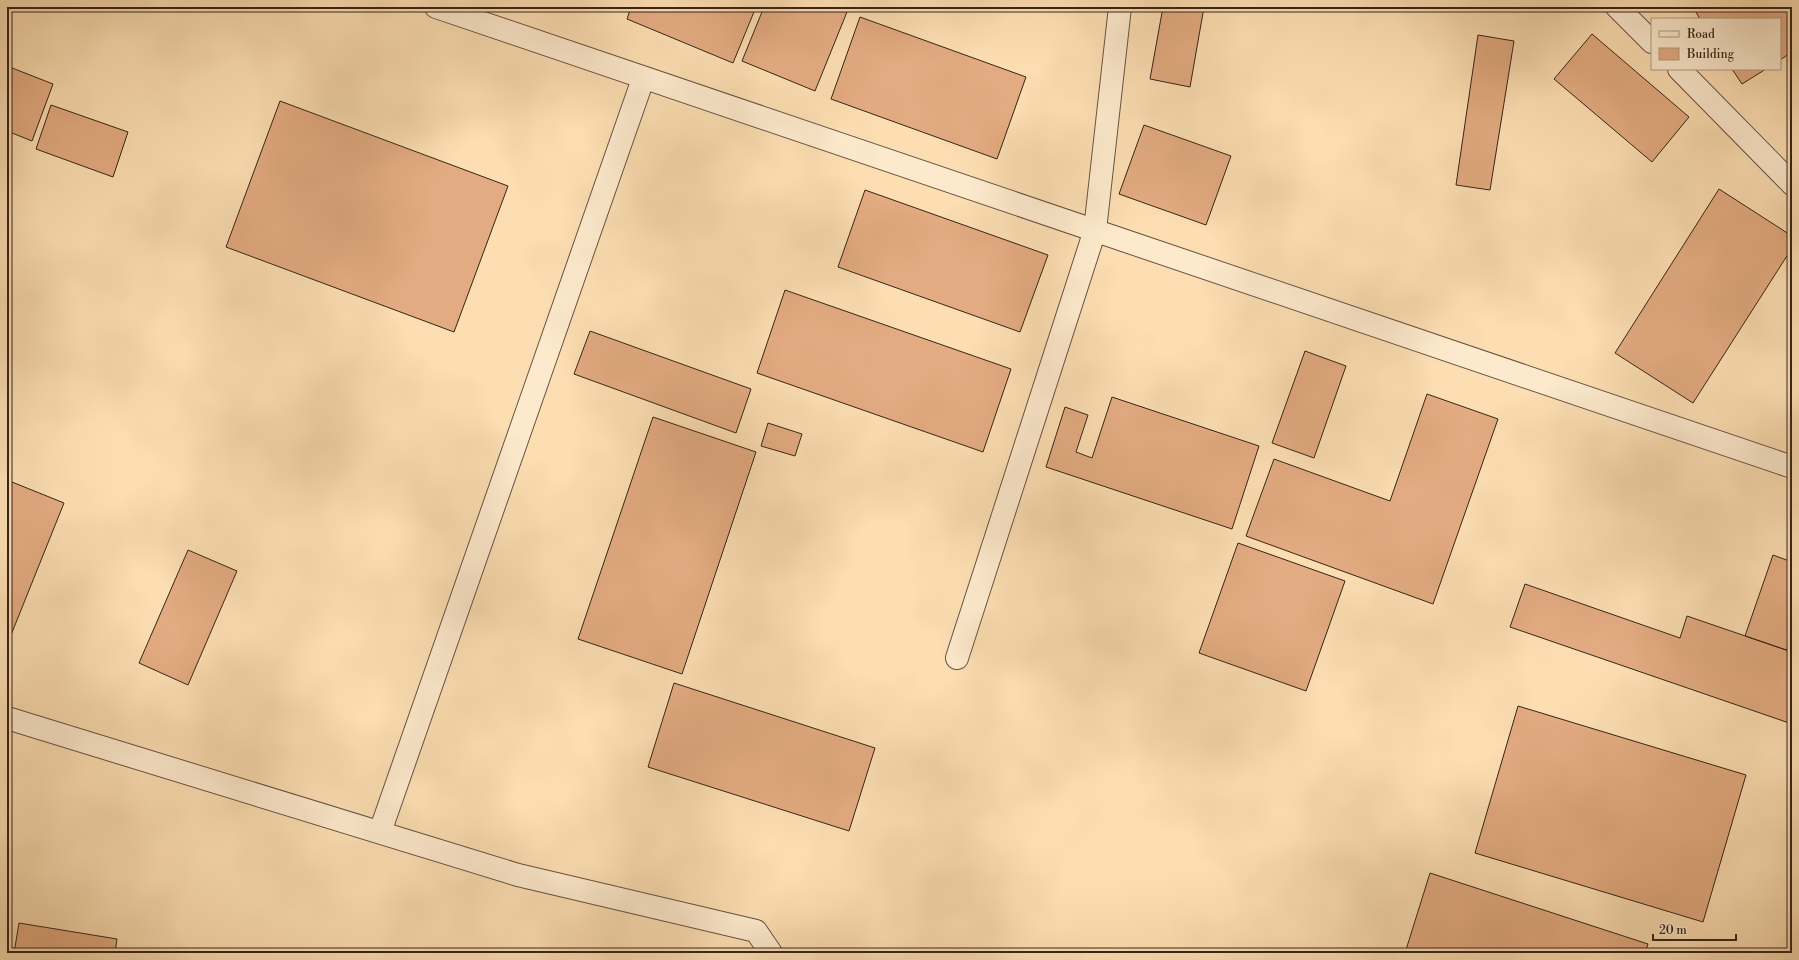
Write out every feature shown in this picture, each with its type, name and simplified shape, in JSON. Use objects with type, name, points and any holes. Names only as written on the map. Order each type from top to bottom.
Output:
[{"type":"street","points":[[436,7],[1792,467]]},
{"type":"street","points":[[957,658],[1095,230],[1120,7]]},
{"type":"street","points":[[1617,7],[1651,41]]},
{"type":"street","points":[[1680,70],[1792,184]]},
{"type":"street","points":[[380,832],[643,78]]},
{"type":"street","points":[[7,718],[518,875],[756,931],[771,953]]},
{"type":"building","points":[[631,7],[756,7],[733,63],[627,19]]},
{"type":"building","points":[[764,7],[849,7],[815,91],[742,61]]},
{"type":"building","points":[[1163,7],[1204,7],[1190,87],[1150,79]]},
{"type":"building","points":[[1693,7],[1792,7],[1792,52],[1781,59],[1781,18],[1699,18]]},
{"type":"building","points":[[860,17],[1026,77],[997,159],[831,99]]},
{"type":"building","points":[[1592,34],[1689,117],[1652,162],[1554,79]]},
{"type":"building","points":[[1478,35],[1514,41],[1490,190],[1456,185]]},
{"type":"building","points":[[7,66],[53,84],[32,141],[7,131]]},
{"type":"building","points":[[1733,70],[1764,70],[1742,84]]},
{"type":"building","points":[[280,101],[508,186],[454,332],[226,247]]},
{"type":"building","points":[[51,105],[128,132],[113,177],[36,149]]},
{"type":"building","points":[[1144,125],[1231,156],[1206,225],[1119,194]]},
{"type":"building","points":[[1719,189],[1792,236],[1792,248],[1693,403],[1615,353]]},
{"type":"building","points":[[865,190],[1048,255],[1020,332],[838,267]]},
{"type":"building","points":[[785,290],[1011,369],[983,452],[757,373]]},
{"type":"building","points":[[590,331],[751,389],[736,433],[574,374]]},
{"type":"building","points":[[1305,351],[1346,366],[1314,458],[1272,443]]},
{"type":"building","points":[[1427,394],[1498,419],[1433,604],[1246,536],[1274,459],[1390,501]]},
{"type":"building","points":[[1112,397],[1259,446],[1232,529],[1046,467],[1065,407],[1088,415],[1076,452],[1092,458]]},
{"type":"building","points":[[653,417],[756,452],[682,674],[578,639]]},
{"type":"building","points":[[768,423],[802,434],[795,456],[761,446]]},
{"type":"building","points":[[7,480],[64,503],[7,645]]},
{"type":"building","points":[[1238,543],[1345,581],[1306,691],[1199,653]]},
{"type":"building","points":[[188,550],[237,571],[188,685],[139,663]]},
{"type":"building","points":[[1773,555],[1792,562],[1792,652],[1745,636]]},
{"type":"building","points":[[1525,584],[1680,638],[1687,616],[1792,652],[1792,724],[1510,627]]},
{"type":"building","points":[[674,683],[875,748],[849,831],[648,767]]},
{"type":"building","points":[[1518,706],[1746,775],[1703,922],[1475,853]]},
{"type":"building","points":[[1430,873],[1648,944],[1645,953],[1405,953]]},
{"type":"building","points":[[19,923],[117,939],[115,953],[14,953]]}]
